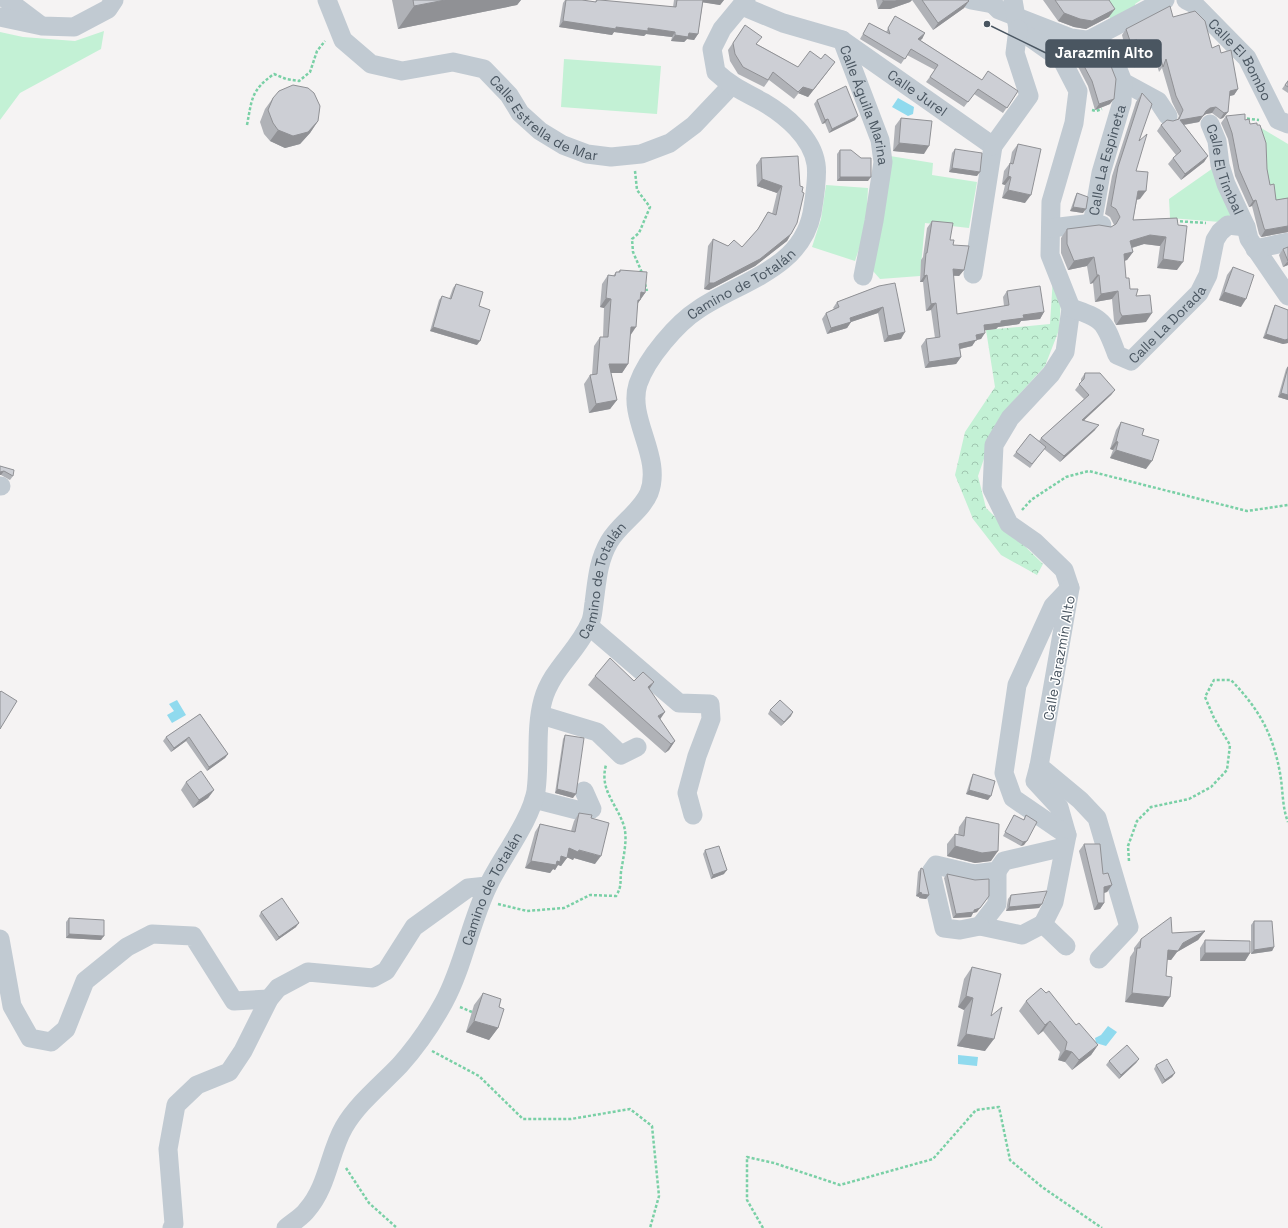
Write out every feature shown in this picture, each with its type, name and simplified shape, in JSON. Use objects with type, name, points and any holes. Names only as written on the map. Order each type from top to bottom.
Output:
[{"type":"street","points":[[7,0],[42,26]]},
{"type":"street","points":[[0,17],[42,26],[74,27],[108,9],[114,0]]},
{"type":"street","name":"Calle Estrella de Mar","points":[[327,0],[343,40],[372,64],[402,70],[453,62],[484,70],[509,95],[520,113],[540,131],[563,145],[587,154],[611,156],[641,154],[670,143],[694,125],[731,86]]},
{"type":"street","points":[[970,0],[991,2],[999,10],[1016,15],[1071,38],[1100,42],[1111,52],[1123,82],[1158,101],[1168,116]]},
{"type":"street","points":[[1089,40],[1165,0]]},
{"type":"street","name":"Calle El Bombo","points":[[1186,0],[1194,4],[1247,58],[1283,122]]},
{"type":"street","name":"Calle Águila Marina","points":[[744,3],[783,23],[842,40],[880,140],[883,162],[874,221],[863,276]]},
{"type":"street","name":"Camino de Totalán","points":[[286,1228],[306,1212],[318,1194],[343,1128],[353,1113],[402,1063],[418,1043],[448,994],[486,891],[530,809],[536,793],[542,701],[552,678],[592,621],[600,562],[610,538],[639,507],[649,493],[652,470],[635,397],[639,380],[664,341],[697,310],[763,274],[792,254],[804,238],[812,214],[817,165],[810,145],[791,122],[766,104],[731,86],[716,72],[712,49],[722,29],[744,3]]},
{"type":"street","points":[[973,274],[993,146],[1029,96],[1015,53],[1016,15]]},
{"type":"street","name":"Calle Jarazmín Alto","points":[[1016,15],[1062,60],[1078,90],[1074,123],[1051,202],[1050,255],[1071,308],[1065,352],[1051,374],[1010,418],[994,445],[992,489],[1009,524],[1035,542],[1064,570],[1070,588],[1040,766],[1035,781],[1059,807],[1066,841],[1054,902],[1043,924]]},
{"type":"street","name":"Calle Jurel","points":[[842,40],[993,146]]},
{"type":"street","name":"Calle La Espineta","points":[[1050,228],[1098,224],[1101,173],[1122,102],[1123,82]]},
{"type":"street","name":"Calle El Timbal","points":[[1210,124],[1217,141],[1220,165],[1237,226],[1249,239],[1288,296]]},
{"type":"street","name":"Calle La Dorada","points":[[1071,308],[1093,315],[1106,327],[1117,356],[1131,361],[1199,293],[1208,275],[1215,240],[1220,232],[1237,226]]},
{"type":"street","points":[[1255,249],[1288,242]]},
{"type":"street","points":[[1066,841],[1013,798],[1004,773],[1017,684],[1053,606],[1070,588]]},
{"type":"street","points":[[589,626],[679,703],[710,704],[711,718],[697,756],[687,793],[693,816]]},
{"type":"street","points":[[541,715],[597,732],[621,754],[637,747]]},
{"type":"street","points":[[1040,766],[1080,800],[1097,818],[1129,927],[1098,959]]},
{"type":"street","points":[[534,799],[577,810],[592,809],[584,791]]},
{"type":"street","points":[[980,926],[997,904],[997,871],[1004,862],[1066,841]]},
{"type":"street","points":[[997,871],[974,874],[936,866],[931,872],[944,928],[960,930],[980,926],[1022,935],[1043,924],[1066,946]]},
{"type":"street","points":[[172,1228],[174,1224],[168,1149],[176,1105],[197,1085],[229,1072],[243,1051],[269,999],[278,988],[308,972],[373,978],[386,971],[414,927],[468,888],[486,891]]},
{"type":"street","points":[[0,939],[12,1006],[30,1038],[51,1042],[66,1029],[85,981],[128,946],[152,934],[193,936],[234,1001],[269,999]]},
{"type":"path","points":[[247,125],[252,97],[261,84],[274,74],[286,79],[299,81],[310,72],[317,51],[328,38],[340,31]]},
{"type":"path","points":[[1139,64],[1156,58]]},
{"type":"path","points":[[1076,106],[1096,111],[1122,102]]},
{"type":"path","points":[[1241,118],[1283,122]]},
{"type":"path","points":[[633,155],[637,190],[650,207],[639,233],[632,239],[633,252],[647,291]]},
{"type":"path","points":[[1172,221],[1237,226]]},
{"type":"path","points":[[1009,524],[1031,500],[1066,477],[1089,471],[1247,511],[1288,505]]},
{"type":"path","points":[[1130,866],[1128,846],[1137,821],[1151,807],[1189,799],[1211,787],[1226,770],[1230,745],[1214,718],[1205,697],[1214,680],[1231,680],[1249,698],[1269,732],[1280,773],[1288,822]]},
{"type":"path","points":[[486,891],[496,903],[527,911],[564,908],[590,895],[616,896],[621,888],[621,874],[625,850],[624,827],[606,790],[606,768],[612,747]]},
{"type":"path","points":[[453,1005],[472,1012]]},
{"type":"path","points":[[418,1043],[479,1076],[523,1119],[571,1119],[630,1110],[652,1126],[658,1196],[650,1228]]},
{"type":"path","points":[[763,1228],[747,1200],[747,1157],[774,1163],[840,1185],[933,1159],[976,1110],[999,1107],[1010,1160],[1042,1187],[1102,1228]]},
{"type":"path","points":[[335,1151],[369,1203],[397,1228]]},
{"type":"green space","points":[[1094,0],[1141,0],[1135,4],[1137,8],[1112,21],[1105,10]]},
{"type":"green space","points":[[104,31],[101,49],[20,93],[0,120],[0,32],[23,37],[75,41]]},
{"type":"green space","points":[[564,59],[661,66],[657,114],[561,107]]},
{"type":"green space","points":[[1253,123],[1288,144],[1288,203],[1271,206]]},
{"type":"green space","points":[[890,156],[933,163],[932,175],[977,182],[969,228],[925,223],[920,276],[880,279],[873,271]]},
{"type":"green space","points":[[1216,166],[1233,215],[1220,222],[1170,218],[1169,199]]},
{"type":"green space","points":[[826,185],[868,188],[866,228],[855,261],[812,247],[821,219]]},
{"type":"green space","points":[[1053,277],[1061,299],[1059,330],[1045,366],[1015,399],[996,424],[978,476],[986,508],[1043,564],[1037,575],[1001,555],[973,519],[955,475],[965,432],[995,387],[986,330],[1050,324]]},
{"type":"water","points":[[898,98],[914,107],[913,114],[908,116],[892,107]]},
{"type":"water","points":[[177,700],[186,715],[172,723],[167,715],[174,711],[169,704]]},
{"type":"water","points":[[1108,1026],[1117,1032],[1106,1046],[1096,1043],[1095,1038],[1101,1035]]},
{"type":"water","points":[[958,1055],[978,1057],[977,1066],[958,1064]]},
{"type":"building","points":[[413,0],[445,0],[414,6]]},
{"type":"building","points":[[566,0],[596,2],[597,0],[600,0],[676,7],[677,0],[703,0],[698,34],[689,33],[688,37],[675,35],[675,32],[648,28],[648,31],[616,27],[616,29],[563,21]]},
{"type":"building","points":[[883,0],[899,0],[883,1]]},
{"type":"building","points":[[922,0],[968,0],[969,1],[938,23]]},
{"type":"building","points":[[1055,0],[1109,0],[1115,9],[1092,21],[1080,19],[1064,13]]},
{"type":"building","points":[[1170,6],[1173,17],[1195,11],[1205,21],[1212,48],[1219,45],[1221,53],[1231,50],[1238,89],[1230,91],[1228,112],[1224,113],[1216,107],[1210,108],[1203,116],[1180,120],[1208,156],[1185,174],[1173,158],[1181,151],[1161,125],[1167,120],[1173,121],[1179,119],[1183,110],[1176,96],[1166,59],[1163,67],[1157,44],[1139,46],[1137,40],[1130,41],[1126,29]]},
{"type":"building","points":[[895,16],[925,33],[918,39],[982,80],[988,71],[1018,91],[1007,108],[978,89],[968,102],[930,77],[938,65],[911,49],[905,59],[863,34],[869,23],[890,34],[888,28]]},
{"type":"building","points":[[745,25],[762,37],[756,44],[798,67],[810,51],[821,59],[825,54],[835,62],[813,90],[803,87],[798,92],[773,72],[768,80],[743,67],[735,54],[733,43]]},
{"type":"building","points":[[1065,41],[1100,48],[1107,56],[1116,79],[1114,99],[1099,104],[1092,81],[1075,49]]},
{"type":"building","points":[[293,85],[308,88],[314,93],[320,106],[318,121],[308,132],[293,136],[278,130],[273,123],[268,110],[273,98],[279,91]]},
{"type":"building","points":[[846,86],[858,116],[832,129],[828,119],[825,120],[817,100]]},
{"type":"building","points":[[1142,93],[1152,104],[1139,141],[1147,134],[1136,171],[1148,172],[1146,191],[1138,191],[1133,220],[1177,218],[1178,225],[1187,226],[1183,262],[1163,259],[1166,237],[1150,235],[1130,241],[1133,252],[1124,254],[1126,278],[1129,278],[1130,289],[1138,289],[1136,296],[1150,295],[1152,313],[1122,316],[1120,312],[1118,291],[1101,294],[1099,275],[1097,275],[1094,257],[1074,261],[1067,244],[1067,229],[1099,225],[1111,227],[1116,224],[1120,217],[1116,209],[1111,206],[1118,167]]},
{"type":"building","points":[[1245,114],[1245,120],[1249,119],[1250,124],[1257,123],[1257,125],[1260,125],[1266,143],[1267,169],[1270,185],[1274,184],[1276,200],[1288,198],[1288,226],[1265,230],[1256,200],[1253,201],[1239,169],[1232,133],[1226,116]]},
{"type":"building","points":[[901,118],[932,121],[929,146],[899,143]]},
{"type":"building","points":[[1018,144],[1041,149],[1031,195],[1008,190],[1011,177],[1008,176],[1010,163],[1013,164]]},
{"type":"building","points":[[955,149],[982,153],[980,172],[952,168]]},
{"type":"building","points":[[840,150],[851,150],[861,158],[871,158],[871,177],[840,177]]},
{"type":"building","points":[[798,156],[800,186],[803,187],[802,192],[804,193],[797,223],[791,234],[760,259],[714,283],[709,283],[713,239],[728,246],[734,240],[742,247],[758,229],[768,212],[776,215],[782,186],[762,179],[761,158]]},
{"type":"building","points":[[1077,193],[1088,197],[1086,209],[1073,207]]},
{"type":"building","points":[[932,221],[953,223],[950,240],[954,240],[953,245],[969,246],[964,270],[953,269],[957,314],[1009,305],[1007,291],[1040,286],[1044,312],[1023,315],[1024,318],[1001,321],[1001,323],[984,325],[985,333],[976,335],[977,340],[959,344],[961,357],[929,362],[926,339],[940,337],[936,303],[931,304],[927,275],[924,276],[926,253]]},
{"type":"building","points":[[1288,247],[1288,261],[1283,249]]},
{"type":"building","points":[[1233,267],[1254,275],[1246,299],[1224,292]]},
{"type":"building","points":[[620,270],[647,272],[645,293],[641,292],[640,300],[638,300],[636,327],[631,327],[628,364],[609,364],[617,400],[596,404],[590,375],[597,374],[600,337],[608,337],[611,299],[606,298],[608,275],[615,276],[616,272],[620,272]]},
{"type":"building","points":[[895,283],[905,332],[888,336],[883,307],[850,318],[851,322],[831,328],[826,313],[839,307],[837,302],[879,286]]},
{"type":"building","points":[[456,284],[483,292],[479,306],[490,310],[480,341],[433,327],[442,296],[451,299]]},
{"type":"building","points":[[1275,305],[1288,310],[1288,339],[1285,340],[1266,334]]},
{"type":"building","points":[[1288,367],[1288,395],[1281,393]]},
{"type":"building","points":[[1085,373],[1100,373],[1115,390],[1082,420],[1099,425],[1064,456],[1041,438],[1089,395],[1079,384],[1084,379]]},
{"type":"building","points":[[1121,422],[1144,429],[1142,435],[1159,440],[1152,461],[1116,450],[1118,442],[1116,441]]},
{"type":"building","points":[[1030,434],[1046,447],[1032,464],[1016,452]]},
{"type":"building","points":[[0,466],[14,470],[13,476],[4,471],[0,472]]},
{"type":"building","points":[[610,658],[634,681],[643,672],[654,682],[648,687],[665,712],[658,716],[675,741],[671,744],[595,676]]},
{"type":"building","points":[[1,691],[17,701],[0,729],[0,692]]},
{"type":"building","points":[[780,700],[793,712],[784,722],[770,710]]},
{"type":"building","points":[[200,714],[228,754],[209,767],[189,737],[174,748],[166,737]]},
{"type":"building","points":[[565,735],[584,738],[576,794],[557,789]]},
{"type":"building","points":[[201,771],[214,790],[199,800],[186,782]]},
{"type":"building","points":[[973,774],[995,781],[991,796],[969,790]]},
{"type":"building","points":[[579,813],[592,815],[591,818],[609,823],[601,856],[579,850],[578,852],[569,848],[567,858],[561,856],[560,862],[557,861],[556,865],[531,861],[540,824],[575,832]]},
{"type":"building","points":[[1014,815],[1024,820],[1026,815],[1037,822],[1027,841],[1023,842],[1005,832]]},
{"type":"building","points":[[966,817],[999,824],[998,851],[982,853],[955,846],[955,834],[964,836]]},
{"type":"building","points":[[1084,844],[1100,844],[1103,874],[1108,873],[1112,885],[1104,887],[1104,903],[1098,903]]},
{"type":"building","points":[[719,846],[727,870],[713,875],[705,850]]},
{"type":"building","points":[[921,868],[923,869],[929,895],[921,894],[922,893],[919,892]]},
{"type":"building","points":[[947,874],[975,880],[989,879],[989,896],[980,908],[974,910],[974,912],[956,914]]},
{"type":"building","points":[[1047,891],[1042,904],[1009,907],[1011,895]]},
{"type":"building","points":[[282,898],[299,923],[279,937],[261,912]]},
{"type":"building","points":[[1171,917],[1172,933],[1205,931],[1183,943],[1178,951],[1168,950],[1166,976],[1172,977],[1170,997],[1132,993],[1137,948],[1140,948],[1141,939]]},
{"type":"building","points":[[69,918],[104,920],[104,936],[69,934]]},
{"type":"building","points":[[1254,921],[1272,921],[1274,947],[1254,950]]},
{"type":"building","points":[[1205,940],[1250,941],[1250,953],[1205,953]]},
{"type":"building","points":[[972,967],[1001,974],[991,1016],[1002,1007],[994,1039],[966,1034],[973,998],[966,996]]},
{"type":"building","points":[[1041,988],[1046,993],[1049,991],[1076,1025],[1079,1023],[1098,1045],[1079,1060],[1072,1052],[1065,1050],[1067,1042],[1050,1021],[1045,1025],[1026,1001]]},
{"type":"building","points":[[483,993],[501,999],[499,1007],[504,1009],[498,1028],[474,1021]]},
{"type":"building","points":[[1127,1045],[1139,1059],[1121,1075],[1109,1061]]},
{"type":"building","points":[[1167,1059],[1175,1073],[1165,1080],[1156,1065]]},
{"type":"place","name":"Jarazmín Alto","points":[[987,24]]}]
